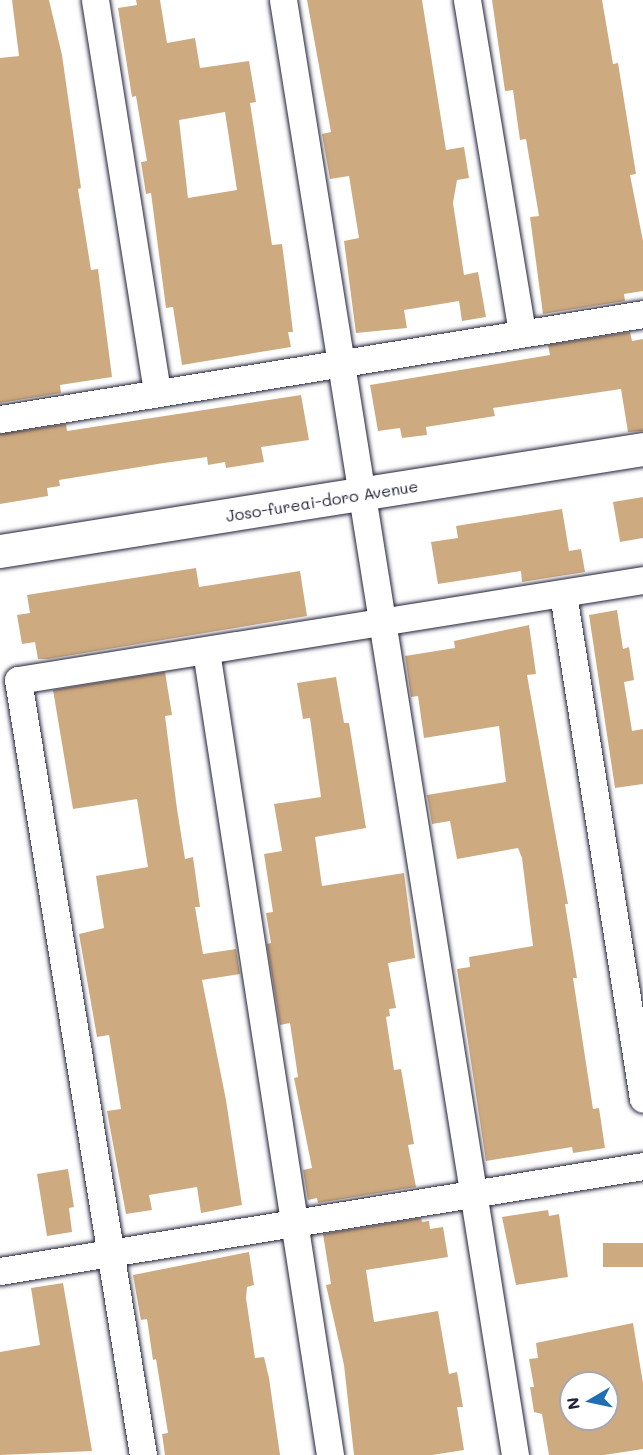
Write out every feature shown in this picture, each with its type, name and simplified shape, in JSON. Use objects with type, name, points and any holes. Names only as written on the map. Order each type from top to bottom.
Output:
[{"type":"street","points":[[95,0],[158,392]]},
{"type":"street","points":[[283,0],[380,623],[515,1455]]},
{"type":"street","points":[[467,0],[522,332]]},
{"type":"street","points":[[0,419],[340,361],[643,314]]},
{"type":"street","name":"Joso-fureai-doro Avenue","points":[[0,551],[361,496],[643,449]]},
{"type":"street","points":[[143,1455],[18,680],[643,580]]},
{"type":"street","points":[[564,594],[643,1099]]},
{"type":"street","points":[[206,651],[330,1455]]},
{"type":"street","points":[[0,1271],[643,1166]]},
{"type":"building","points":[[12,0],[49,0],[62,55],[81,188],[78,189],[91,270],[98,269],[112,377],[60,385],[61,393],[0,403],[0,58],[19,56]]},
{"type":"building","points":[[136,0],[160,0],[167,43],[195,38],[200,68],[249,61],[256,102],[250,103],[272,245],[282,244],[293,332],[288,332],[291,347],[182,365],[173,307],[166,308],[151,193],[146,194],[141,162],[147,161],[136,96],[132,97],[118,8],[137,5]],"holes":[[[225,112],[237,190],[188,198],[179,120]]]},
{"type":"building","points":[[307,0],[422,0],[446,150],[464,147],[469,178],[457,180],[453,203],[464,275],[478,272],[486,317],[462,321],[459,301],[404,310],[407,328],[356,333],[344,241],[359,238],[349,176],[330,179],[322,134],[331,132]]},
{"type":"building","points":[[492,0],[602,0],[613,64],[618,63],[636,174],[630,175],[643,241],[643,291],[624,294],[625,301],[543,314],[530,217],[539,216],[526,139],[520,140],[513,90],[505,91]]},
{"type":"building","points":[[630,332],[632,341],[643,339],[643,431],[628,432],[621,389],[493,408],[495,416],[426,427],[427,435],[402,438],[400,428],[378,431],[370,385],[550,355],[548,345]]},
{"type":"building","points":[[301,395],[309,440],[261,447],[264,462],[226,468],[225,462],[208,465],[207,457],[164,463],[59,480],[60,486],[47,488],[48,496],[0,504],[0,434],[66,424],[67,431]]},
{"type":"building","points":[[643,497],[643,538],[620,542],[613,502]]},
{"type":"building","points":[[562,509],[569,551],[581,549],[585,572],[522,582],[521,571],[438,584],[431,542],[458,538],[456,526]]},
{"type":"building","points":[[196,568],[199,587],[300,571],[307,616],[48,659],[38,659],[35,642],[22,644],[17,615],[30,613],[27,595]]},
{"type":"building","points":[[617,610],[623,649],[629,647],[634,680],[624,682],[632,731],[643,729],[643,784],[615,788],[589,615]]},
{"type":"building","points":[[529,625],[536,674],[527,675],[568,904],[565,904],[577,978],[573,978],[593,1109],[599,1108],[605,1148],[573,1153],[572,1147],[486,1161],[457,969],[470,967],[469,957],[533,946],[522,858],[518,848],[457,859],[450,821],[432,824],[427,795],[506,782],[499,726],[424,738],[418,696],[411,697],[405,656],[455,648],[454,641]]},
{"type":"building","points":[[165,672],[172,715],[165,716],[177,809],[185,859],[193,857],[200,907],[195,907],[203,954],[236,949],[240,974],[202,980],[226,1100],[242,1205],[201,1213],[197,1187],[149,1195],[152,1210],[126,1214],[107,1111],[121,1109],[109,1035],[97,1037],[79,934],[104,928],[96,876],[148,867],[137,799],[73,809],[53,690]]},
{"type":"building","points":[[336,677],[344,723],[349,723],[366,828],[315,837],[322,886],[404,873],[415,958],[388,963],[396,1008],[389,1009],[390,1016],[386,1017],[394,1070],[401,1069],[414,1144],[408,1145],[416,1187],[318,1203],[317,1198],[308,1200],[303,1170],[312,1168],[294,1078],[298,1077],[290,1023],[280,1025],[267,944],[271,943],[266,913],[273,912],[264,854],[282,851],[274,804],[321,797],[310,718],[303,719],[297,683]]},
{"type":"building","points":[[68,1169],[74,1207],[69,1208],[72,1232],[47,1236],[37,1174]]},
{"type":"building","points":[[548,1210],[549,1216],[559,1214],[568,1277],[516,1285],[502,1217]]},
{"type":"building","points":[[421,1218],[422,1222],[429,1221],[430,1229],[443,1227],[448,1257],[366,1270],[374,1322],[438,1311],[449,1374],[457,1372],[463,1407],[457,1407],[464,1450],[432,1455],[354,1455],[344,1365],[326,1285],[331,1284],[323,1234]]},
{"type":"building","points":[[603,1243],[643,1243],[643,1267],[603,1267]]},
{"type":"building","points":[[249,1252],[254,1285],[247,1287],[246,1298],[255,1358],[264,1357],[280,1455],[165,1455],[162,1434],[168,1433],[156,1359],[153,1360],[147,1319],[141,1320],[133,1275]]},
{"type":"building","points":[[63,1283],[92,1451],[0,1455],[0,1352],[40,1345],[31,1288]]},
{"type":"building","points":[[633,1323],[643,1383],[643,1449],[604,1455],[549,1455],[542,1414],[534,1412],[530,1387],[534,1387],[529,1359],[538,1358],[536,1343]]}]
